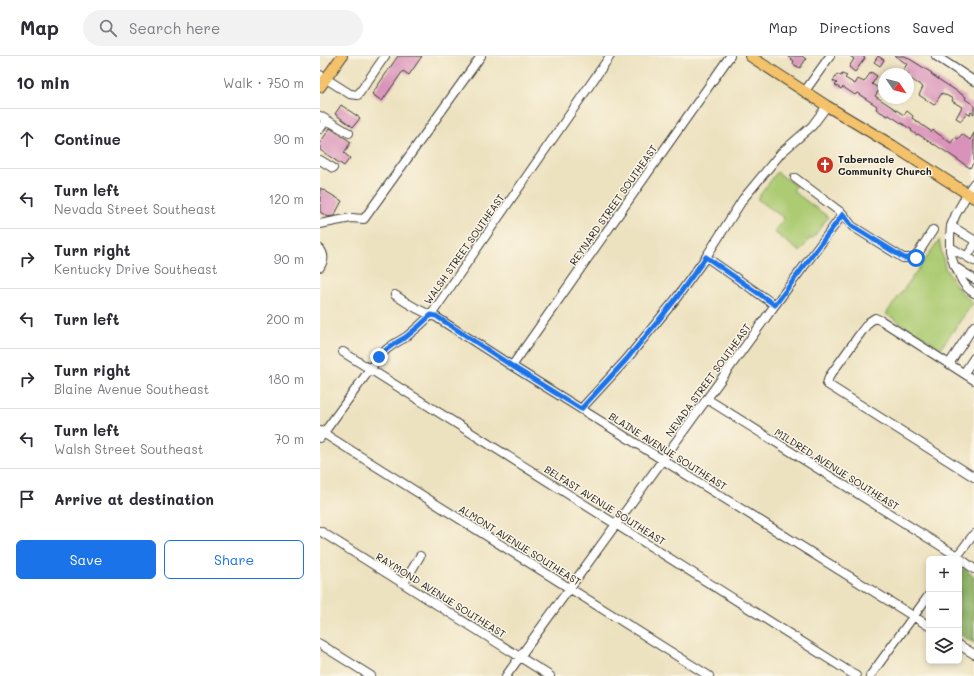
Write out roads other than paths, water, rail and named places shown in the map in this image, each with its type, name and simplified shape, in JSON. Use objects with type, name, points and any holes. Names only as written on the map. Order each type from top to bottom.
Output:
[{"type":"main road","points":[[322,80],[342,56]]},
{"type":"main road","points":[[750,56],[970,195]]},
{"type":"street","points":[[322,80],[350,94],[358,95],[385,56]]},
{"type":"street","points":[[320,224],[351,218],[364,219],[481,56]]},
{"type":"street","name":"WALSH STREET SOUTHEAST","points":[[321,434],[379,357],[387,349],[406,337],[431,315],[610,56]]},
{"type":"street","name":"REYNARD STREET SOUTHEAST","points":[[512,366],[730,56]]},
{"type":"street","points":[[805,91],[830,56]]},
{"type":"street","points":[[936,56],[974,81]]},
{"type":"street","points":[[581,409],[626,360],[675,300],[706,257],[743,199],[781,153],[812,126],[827,106]]},
{"type":"street","points":[[320,129],[323,118],[349,133]]},
{"type":"street","points":[[320,160],[333,168]]},
{"type":"street","points":[[795,178],[843,214],[852,226],[904,258],[916,258],[933,230]]},
{"type":"street","points":[[974,183],[970,195],[964,200],[951,226],[950,247],[954,265],[963,284],[974,293]]},
{"type":"street","name":"NEVADA STREET SOUTHEAST","points":[[506,676],[775,305],[843,214]]},
{"type":"street","points":[[951,226],[974,240]]},
{"type":"street","points":[[950,247],[970,259],[974,246]]},
{"type":"street","points":[[320,249],[323,253],[324,260],[320,267]]},
{"type":"street","points":[[706,257],[775,305]]},
{"type":"street","points":[[956,267],[974,279]]},
{"type":"street","name":"BLAINE AVENUE SOUTHEAST","points":[[394,295],[413,307],[436,316],[512,366],[926,624]]},
{"type":"street","points":[[974,380],[875,318],[869,322],[862,331],[829,377],[827,384],[974,477]]},
{"type":"street","points":[[949,364],[974,326]]},
{"type":"street","name":"BELFAST AVENUE SOUTHEAST","points":[[343,352],[856,676]]},
{"type":"street","points":[[964,373],[974,358]]},
{"type":"street","name":"MILDRED AVENUE SOUTHEAST","points":[[707,399],[953,556]]},
{"type":"street","name":"ALMONT AVENUE SOUTHEAST","points":[[321,434],[709,676]]},
{"type":"street","name":"RAYMOND AVENUE SOUTHEAST","points":[[320,531],[550,676]]},
{"type":"street","points":[[958,556],[974,534]]},
{"type":"street","points":[[404,583],[420,556]]},
{"type":"street","name":"MILDRED AVENUE SOUTHEAST","points":[[962,561],[974,568]]},
{"type":"street","points":[[870,676],[926,599]]},
{"type":"street","points":[[320,644],[371,676]]},
{"type":"street","points":[[962,647],[974,654]]},
{"type":"place","name":"Tabernacle Community Church","points":[[825,165]]}]
